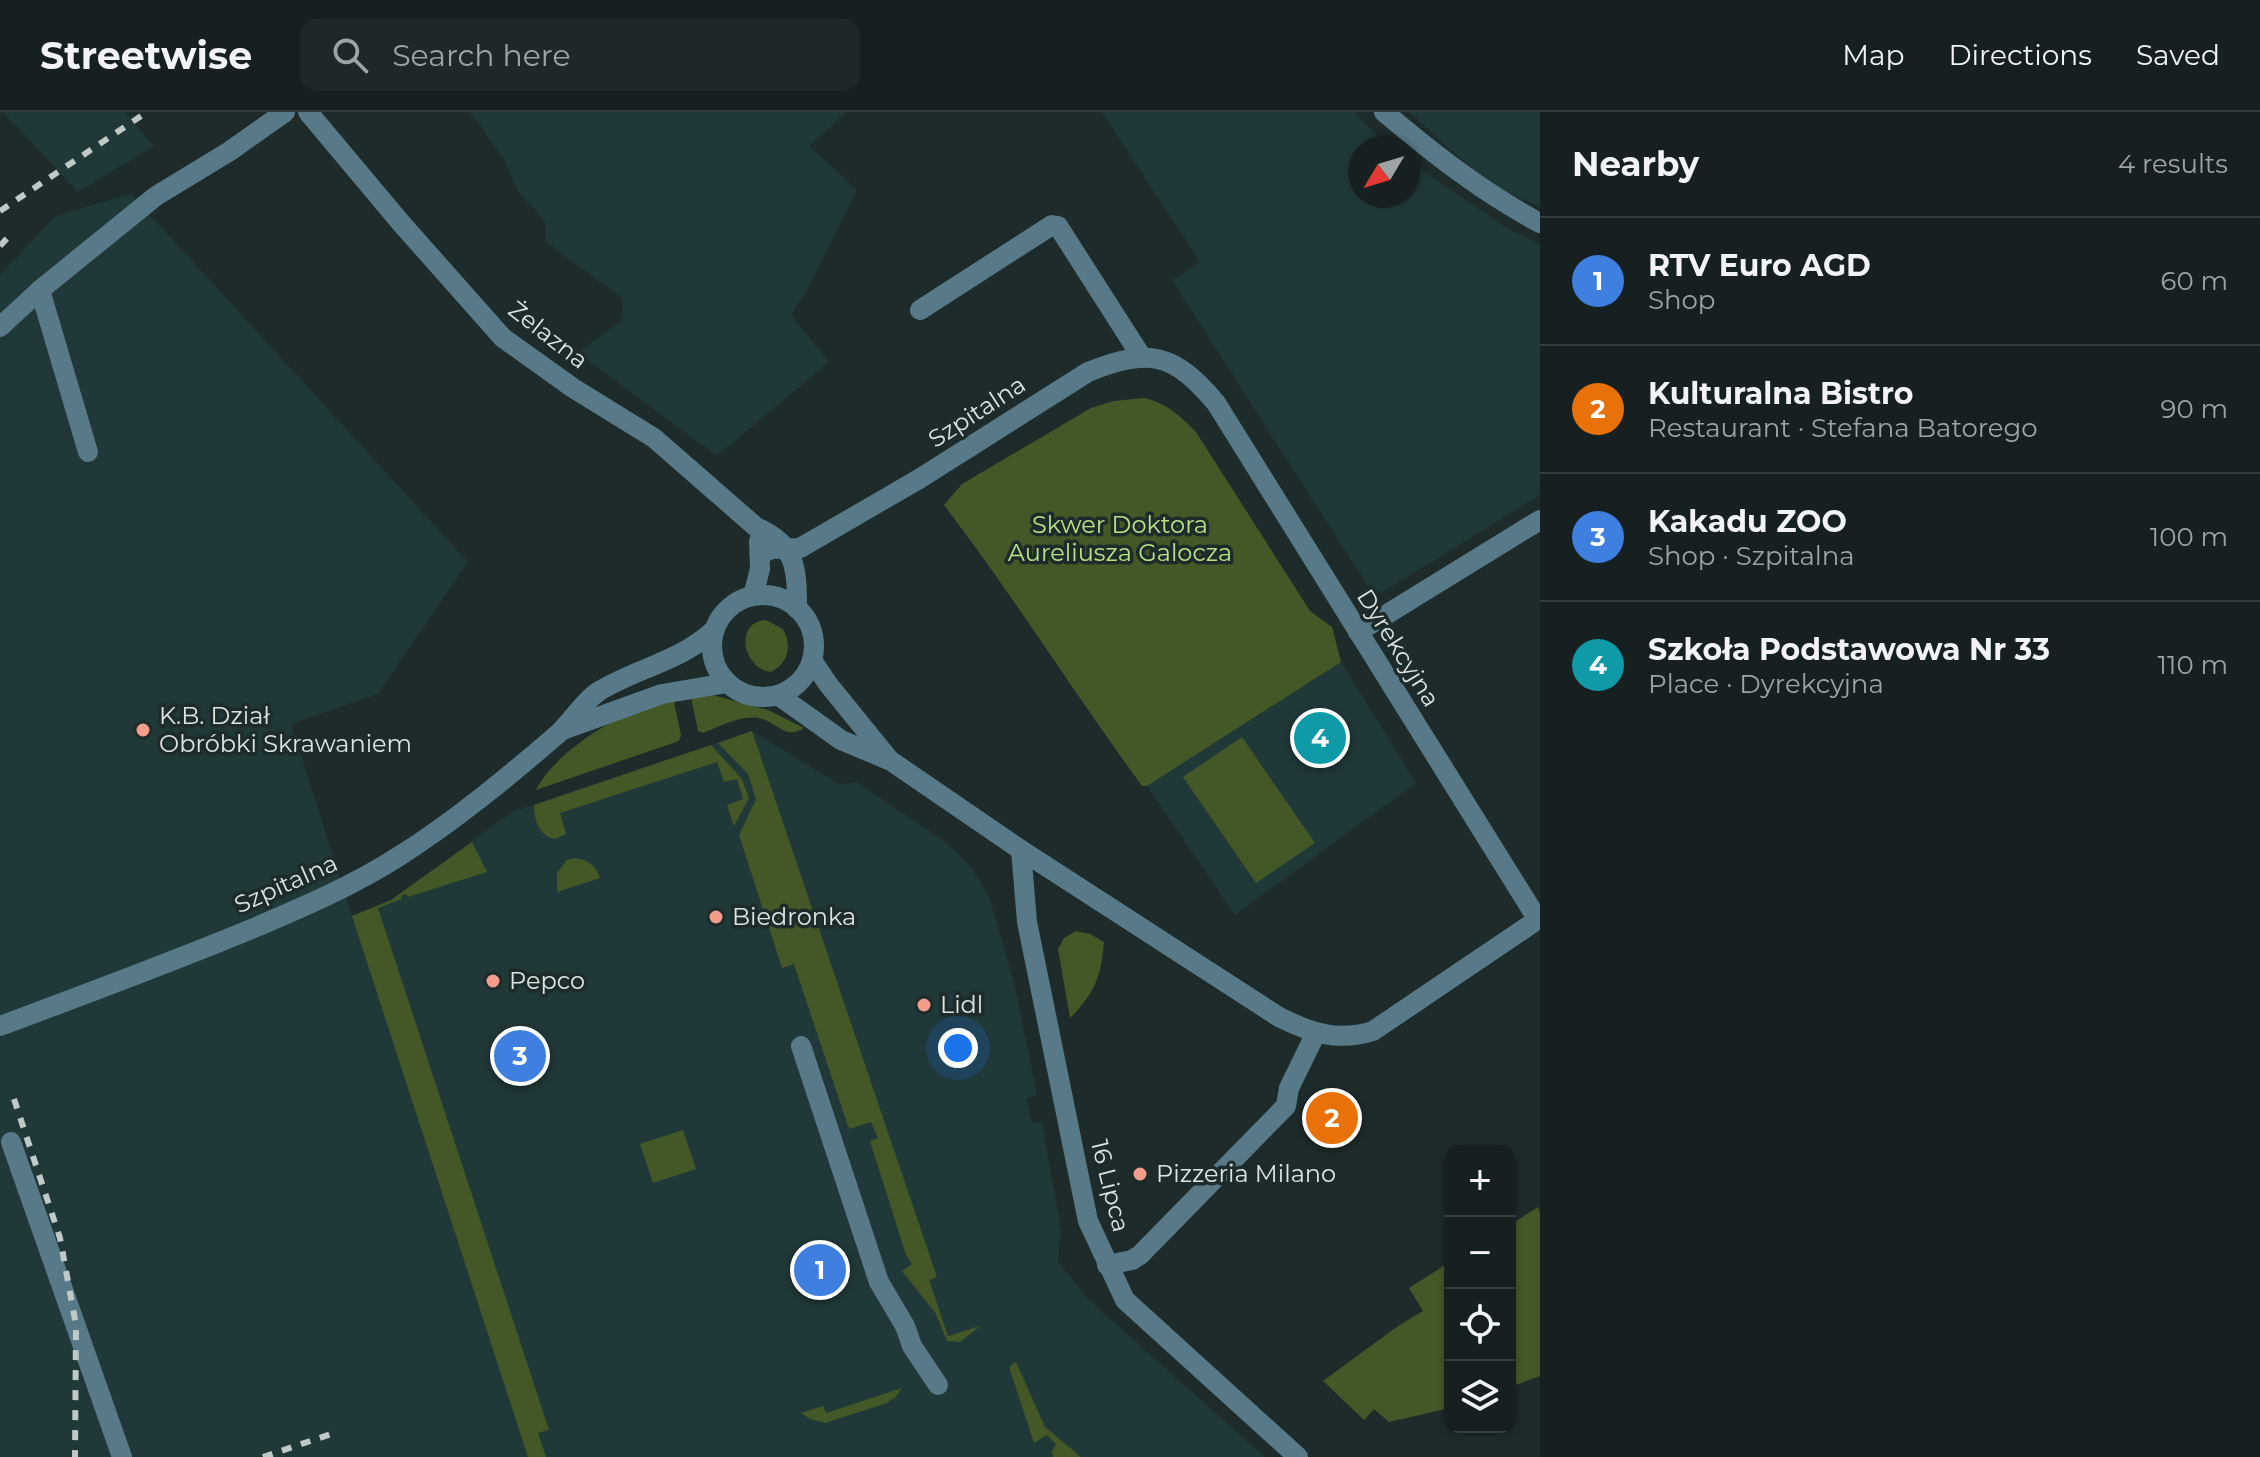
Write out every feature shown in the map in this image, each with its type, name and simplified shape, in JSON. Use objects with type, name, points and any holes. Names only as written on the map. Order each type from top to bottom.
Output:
[{"type":"street","points":[[0,327],[40,290],[156,196],[230,151],[285,112]]},
{"type":"street","name":"Żelazna","points":[[308,112],[503,338],[573,388],[654,438],[756,527],[776,535],[787,549]]},
{"type":"street","points":[[1384,112],[1449,167],[1500,202],[1540,223]]},
{"type":"street","points":[[920,310],[1052,225],[1058,226],[1141,356]]},
{"type":"street","points":[[40,290],[88,452]]},
{"type":"street","name":"Dyrekcyjna","points":[[1141,356],[1167,361],[1193,376],[1216,403],[1539,919]]},
{"type":"street","name":"Szpitalna","points":[[761,554],[772,549],[800,548],[919,479],[1088,372],[1116,361],[1141,356]]},
{"type":"street","points":[[1358,632],[1540,520]]},
{"type":"street","points":[[753,596],[761,554],[756,527]]},
{"type":"street","points":[[787,549],[796,577],[797,609]]},
{"type":"street","points":[[753,596],[776,597],[797,609],[807,621],[813,636],[812,660],[800,682],[778,695],[755,697],[727,683],[717,670],[712,655],[713,631],[725,611],[753,596]]},
{"type":"street","name":"Szpitalna","points":[[0,1026],[219,942],[370,874],[425,839],[561,730],[599,691],[677,657],[713,631]]},
{"type":"street","points":[[812,660],[840,700],[891,761]]},
{"type":"street","name":"Szpitalna","points":[[561,730],[662,694],[727,683]]},
{"type":"street","points":[[778,695],[841,740],[891,761],[1021,850],[1279,1017],[1316,1033],[1345,1037],[1373,1031],[1539,919]]},
{"type":"street","name":"16 Lipca","points":[[1021,850],[1027,922],[1088,1221],[1107,1265],[1125,1300],[1276,1450],[1298,1457]]},
{"type":"street","points":[[1107,1265],[1132,1260],[1140,1255],[1286,1106],[1289,1088],[1316,1033]]},
{"type":"street","points":[[801,1046],[879,1282],[905,1326],[912,1346],[938,1385]]},
{"type":"street","points":[[11,1142],[122,1457]]},
{"type":"shaded area","points":[[3,112],[125,112],[154,146],[78,192]]},
{"type":"shaded area","points":[[470,112],[847,112],[809,146],[857,190],[810,285],[791,315],[829,362],[717,456],[578,353],[622,320],[623,299],[546,242],[545,221],[517,190],[504,159]]},
{"type":"shaded area","points":[[1102,112],[1354,112],[1377,136],[1348,136],[1348,208],[1420,208],[1420,169],[1515,233],[1540,244],[1540,495],[1383,592],[1369,588],[1172,280],[1200,262]]},
{"type":"shaded area","points":[[1409,112],[1540,112],[1540,207],[1489,184]]},
{"type":"shaded area","points":[[131,194],[468,562],[378,694],[291,724],[352,916],[391,900],[512,812],[752,731],[839,784],[856,782],[944,841],[972,868],[990,899],[1015,986],[1037,1095],[1027,1099],[1032,1123],[1042,1122],[1061,1231],[1058,1262],[1090,1301],[1265,1457],[0,1457],[0,275],[55,216]]},
{"type":"shaded area","points":[[1341,662],[1416,783],[1235,915],[1147,786]]},
{"type":"green space","name":"Skwer Doktora Aureliusza Galocza","points":[[1144,398],[1166,407],[1196,432],[1310,611],[1332,627],[1341,662],[1147,786],[1142,786],[944,505],[962,484],[1091,408],[1114,401]]},
{"type":"green space","points":[[766,620],[783,629],[788,647],[782,663],[771,672],[753,662],[746,645],[749,628],[756,622]]},
{"type":"green space","points":[[709,694],[768,710],[804,728],[791,732],[765,720],[744,718],[703,733],[698,731],[691,697]]},
{"type":"green space","points":[[674,702],[681,735],[679,741],[536,790],[554,765],[595,732],[637,710]]},
{"type":"green space","points":[[752,731],[937,1277],[929,1280],[948,1336],[980,1326],[960,1342],[947,1341],[936,1314],[902,1271],[912,1264],[906,1255],[870,1141],[878,1138],[871,1122],[849,1129],[794,964],[782,968],[739,835],[756,799],[748,774],[718,743]]},
{"type":"green space","points":[[1242,737],[1315,843],[1256,883],[1183,777]]},
{"type":"green space","points":[[711,745],[742,779],[749,798],[734,826],[727,805],[743,799],[737,779],[724,782],[717,762],[560,813],[566,834],[555,839],[545,835],[538,826],[534,805]]},
{"type":"green space","points":[[472,842],[487,872],[408,897],[406,894],[401,896],[402,899],[378,908],[549,1430],[538,1433],[546,1457],[528,1457],[352,916],[391,900]]},
{"type":"green space","points":[[575,858],[591,864],[600,878],[557,892],[557,873],[567,860]]},
{"type":"green space","points":[[1076,931],[1104,942],[1095,983],[1070,1018],[1058,949],[1064,938]]},
{"type":"green space","points":[[683,1130],[696,1169],[653,1183],[640,1144]]},
{"type":"green space","points":[[1538,1207],[1540,1376],[1516,1385],[1516,1289],[1516,1221]]},
{"type":"green space","points":[[1444,1266],[1444,1409],[1389,1422],[1374,1409],[1364,1420],[1323,1381],[1423,1311],[1409,1288]]},
{"type":"green space","points":[[1016,1362],[1045,1427],[1081,1457],[1053,1457],[1056,1444],[1047,1435],[1034,1443],[1009,1367]]},
{"type":"green space","points":[[902,1388],[895,1398],[884,1404],[825,1423],[801,1413],[823,1406],[826,1413]]},
{"type":"railway","points":[[0,211],[147,112]]},
{"type":"railway","points":[[0,246],[12,233]]},
{"type":"railway","points":[[14,1099],[60,1238],[76,1325],[75,1457]]},
{"type":"railway","points":[[263,1457],[337,1432]]},
{"type":"place","name":"K.B. Dział Obróbki Skrawaniem","points":[[143,730]]},
{"type":"place","name":"Szkoła Podstawowa Nr 33","points":[[1320,738]]},
{"type":"place","name":"Biedronka","points":[[716,917]]},
{"type":"place","name":"Pepco","points":[[493,981]]},
{"type":"place","name":"Lidl","points":[[924,1005]]},
{"type":"place","name":"Kakadu ZOO","points":[[520,1056]]},
{"type":"place","name":"Kulturalna Bistro","points":[[1332,1118]]},
{"type":"place","name":"Pizzeria Milano","points":[[1140,1174]]},
{"type":"place","name":"RTV Euro AGD","points":[[820,1270]]}]
